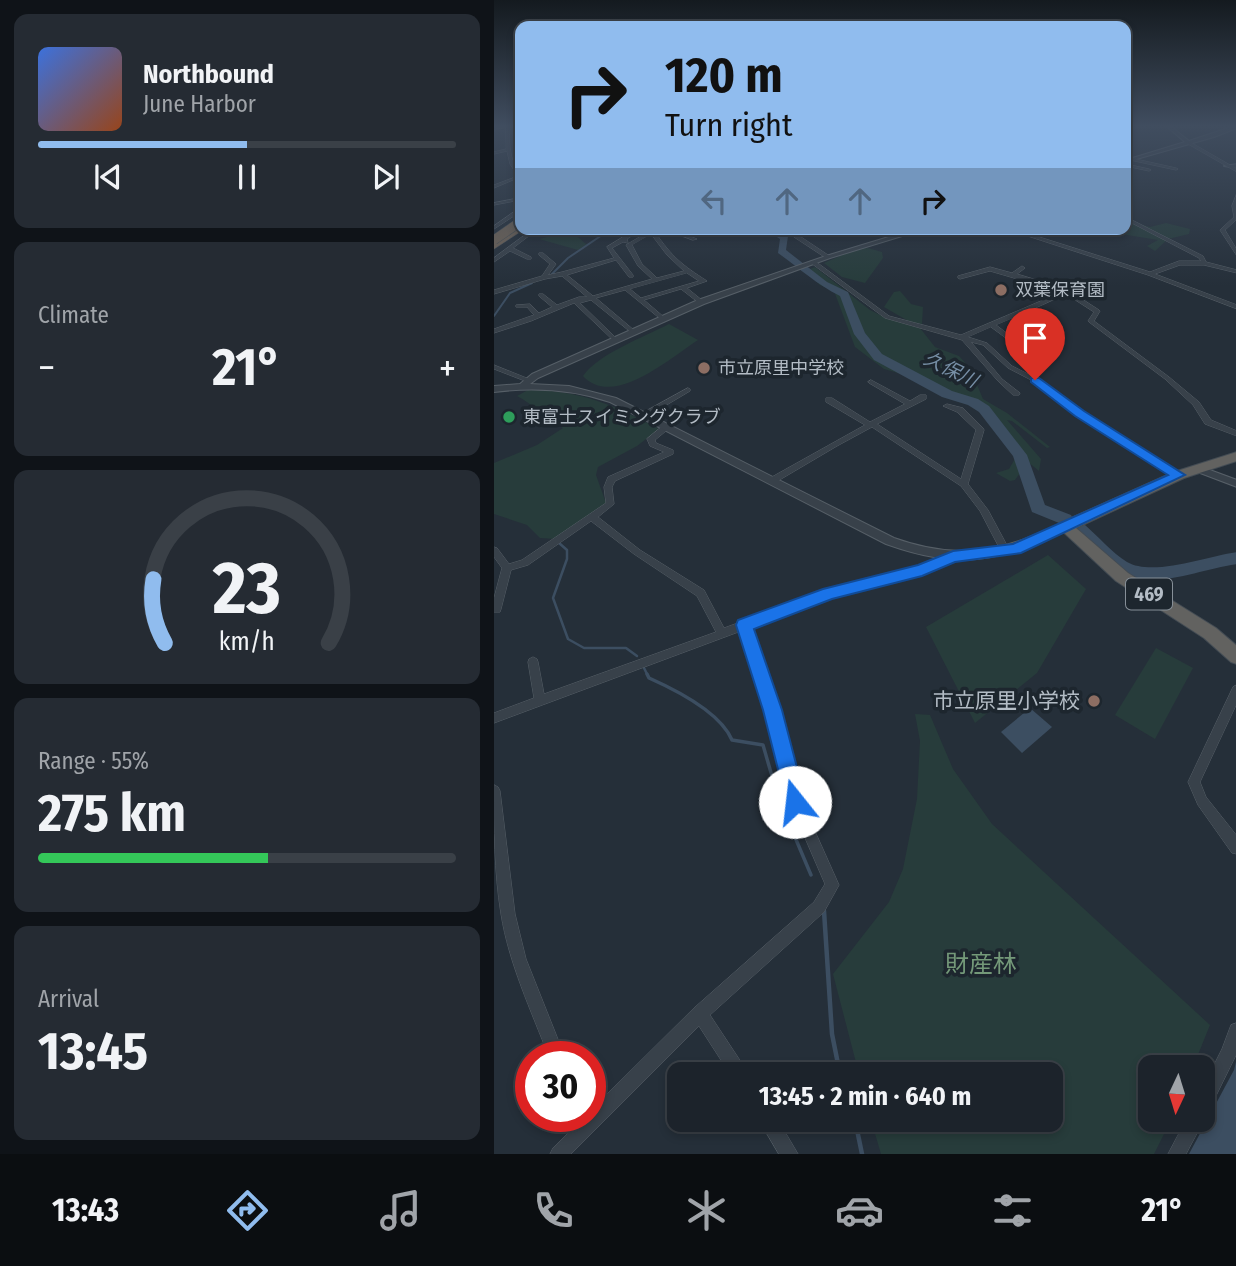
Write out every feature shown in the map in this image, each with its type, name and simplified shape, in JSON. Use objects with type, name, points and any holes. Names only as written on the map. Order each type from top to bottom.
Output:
[{"type":"highway","points":[[494,240],[515,229]]},
{"type":"highway","points":[[494,246],[515,230]]},
{"type":"highway","points":[[1065,527],[1179,475],[1237,456]]},
{"type":"highway","name":"469","points":[[1065,527],[1122,577],[1210,633],[1237,657]]},
{"type":"street","points":[[494,187],[513,179]]},
{"type":"street","points":[[1237,194],[1234,206],[1236,217],[1222,230],[1237,255]]},
{"type":"street","points":[[494,204],[515,200]]},
{"type":"street","points":[[495,226],[515,213]]},
{"type":"street","points":[[1131,221],[1201,257],[1204,263]]},
{"type":"street","points":[[495,226],[515,226]]},
{"type":"street","points":[[494,260],[528,235]]},
{"type":"street","points":[[631,235],[609,248],[631,276]]},
{"type":"street","points":[[629,245],[646,235]]},
{"type":"street","points":[[639,299],[704,281],[685,272],[671,260],[655,235]]},
{"type":"street","points":[[683,235],[695,239]]},
{"type":"street","points":[[798,235],[828,257]]},
{"type":"street","points":[[494,389],[526,382],[701,302],[813,262],[902,235]]},
{"type":"street","points":[[1027,235],[1150,274],[1237,307]]},
{"type":"street","points":[[625,239],[640,265],[656,280]]},
{"type":"street","points":[[510,248],[529,258]]},
{"type":"street","points":[[541,254],[553,264],[544,277]]},
{"type":"street","points":[[494,292],[618,258]]},
{"type":"street","points":[[813,262],[887,317],[985,344],[1003,362],[1031,377],[1080,413],[1179,475]]},
{"type":"street","points":[[1150,274],[1179,263],[1204,263],[1237,272]]},
{"type":"street","points":[[1013,275],[1022,268]]},
{"type":"street","points":[[960,277],[992,269],[1065,291],[1097,312],[1091,321],[1167,378],[1196,404],[1208,422],[1237,434]]},
{"type":"street","points":[[494,331],[556,307],[685,272]]},
{"type":"street","points":[[563,274],[593,296],[633,332]]},
{"type":"street","points":[[963,337],[1065,291],[1094,282]]},
{"type":"street","points":[[682,287],[701,302]]},
{"type":"street","points":[[626,288],[663,319]]},
{"type":"street","points":[[541,295],[556,307]]},
{"type":"street","points":[[593,296],[576,302],[615,341]]},
{"type":"street","points":[[518,306],[527,305],[538,316]]},
{"type":"street","points":[[1014,314],[1048,333],[1017,343]]},
{"type":"street","points":[[991,324],[1017,343],[1037,373],[1031,377]]},
{"type":"street","points":[[963,337],[1000,380],[1016,393]]},
{"type":"street","points":[[494,367],[526,382],[587,391],[613,400],[890,541],[918,551],[953,557]]},
{"type":"street","points":[[871,382],[910,404]]},
{"type":"street","points":[[645,414],[688,390]]},
{"type":"street","points":[[773,480],[923,397]]},
{"type":"street","points":[[829,400],[964,484],[984,510],[1005,551]]},
{"type":"street","points":[[947,406],[960,410],[980,430],[964,484]]},
{"type":"street","points":[[507,568],[525,563],[610,504],[608,487],[611,479],[670,452],[653,444],[651,439],[668,426]]},
{"type":"street","points":[[1199,469],[1237,484]]},
{"type":"street","points":[[592,517],[637,552],[701,593],[722,634]]},
{"type":"street","points":[[494,718],[829,594],[922,570],[953,557],[1005,551],[1065,527]]},
{"type":"street","points":[[494,550],[507,568]]},
{"type":"street","points":[[496,608],[507,568]]},
{"type":"street","points":[[606,1101],[819,907],[832,885],[795,802],[773,710],[744,625]]},
{"type":"street","points":[[533,662],[540,702]]},
{"type":"street","points":[[1237,691],[1194,782],[1202,801],[1237,848]]},
{"type":"street","points":[[494,791],[511,925],[519,959],[551,1041]]},
{"type":"street","points":[[700,1014],[731,1062]]},
{"type":"street","points":[[1215,1080],[1237,1031]]},
{"type":"street","points":[[559,1154],[575,1132]]},
{"type":"street","points":[[775,1132],[789,1154]]},
{"type":"street","points":[[1177,1154],[1189,1132]]},
{"type":"green space","points":[[1131,221],[1150,227],[1166,223],[1190,229],[1189,234],[1168,239],[1155,251],[1147,246],[1158,240],[1127,235],[1131,235]]},
{"type":"green space","points":[[555,235],[576,235],[587,245],[578,250],[539,239]]},
{"type":"green space","points":[[868,248],[882,252],[883,258],[865,283],[842,277],[824,263],[856,249]]},
{"type":"green space","points":[[815,267],[870,310],[886,318],[920,328],[935,347],[959,356],[970,368],[983,399],[1007,413],[1050,447],[1047,448],[1007,420],[1041,459],[1039,471],[1028,462],[1015,480],[1010,481],[996,473],[1009,469],[1020,450],[991,412],[946,396],[919,379],[884,369],[855,347],[834,291],[820,285],[805,271]]},
{"type":"green space","points":[[900,291],[911,304],[923,307],[922,324],[910,322],[884,307],[894,292]]},
{"type":"green space","points":[[669,324],[698,340],[657,368],[625,384],[610,387],[595,385],[583,376],[610,353]]},
{"type":"green space","points":[[528,390],[564,393],[596,400],[659,429],[637,446],[598,467],[596,475],[606,503],[556,539],[540,538],[527,525],[494,514],[494,463],[537,445],[563,428],[517,396]]},
{"type":"green space","points":[[1048,555],[1086,589],[1037,673],[975,723],[926,627]]},
{"type":"green space","points":[[1156,648],[1193,668],[1155,739],[1115,715]]},
{"type":"green space","name":"財産林","points":[[915,714],[930,715],[953,769],[992,824],[1210,1025],[1198,1055],[1138,1055],[1138,1132],[1165,1132],[1154,1154],[881,1154],[875,1132],[1063,1132],[1063,1062],[856,1062],[833,974],[889,902],[903,869],[917,799],[920,741]]},
{"type":"water","points":[[1030,708],[1052,727],[1022,753],[1001,732]]},
{"type":"water","points":[[1236,1062],[1236,1154],[1189,1154],[1201,1132],[1215,1132],[1215,1105]]},
{"type":"waterway","points":[[551,275],[568,258],[602,235]]},
{"type":"waterway","name":"久保川","points":[[780,235],[785,238],[781,251],[801,265]]},
{"type":"waterway","name":"久保川","points":[[805,268],[823,284],[844,294],[860,334],[878,357],[947,394],[973,402],[984,409],[1020,455],[1038,508],[1065,519]]},
{"type":"waterway","points":[[494,316],[510,293],[532,283]]},
{"type":"waterway","name":"久保川","points":[[1079,529],[1112,560],[1136,572],[1164,572],[1237,558]]},
{"type":"waterway","points":[[559,543],[567,550],[567,559],[553,598],[568,639],[584,648],[626,648],[637,656]]},
{"type":"waterway","points":[[644,668],[649,678],[708,711],[732,740],[763,745],[778,797],[811,875]]},
{"type":"waterway","points":[[824,911],[832,1034],[838,1062]]},
{"type":"waterway","points":[[857,1132],[862,1154]]},
{"type":"place","name":"双葉保育園","points":[[1001,290]]},
{"type":"place","name":"市立原里中学校","points":[[704,368]]},
{"type":"place","name":"東富士スイミングクラブ","points":[[509,417]]},
{"type":"place","name":"市立原里小学校","points":[[1094,701]]},
{"type":"route","points":[[795,802],[773,710],[744,625],[829,594],[922,570],[953,557],[1016,549],[1179,475],[1080,413],[1035,380]]}]
